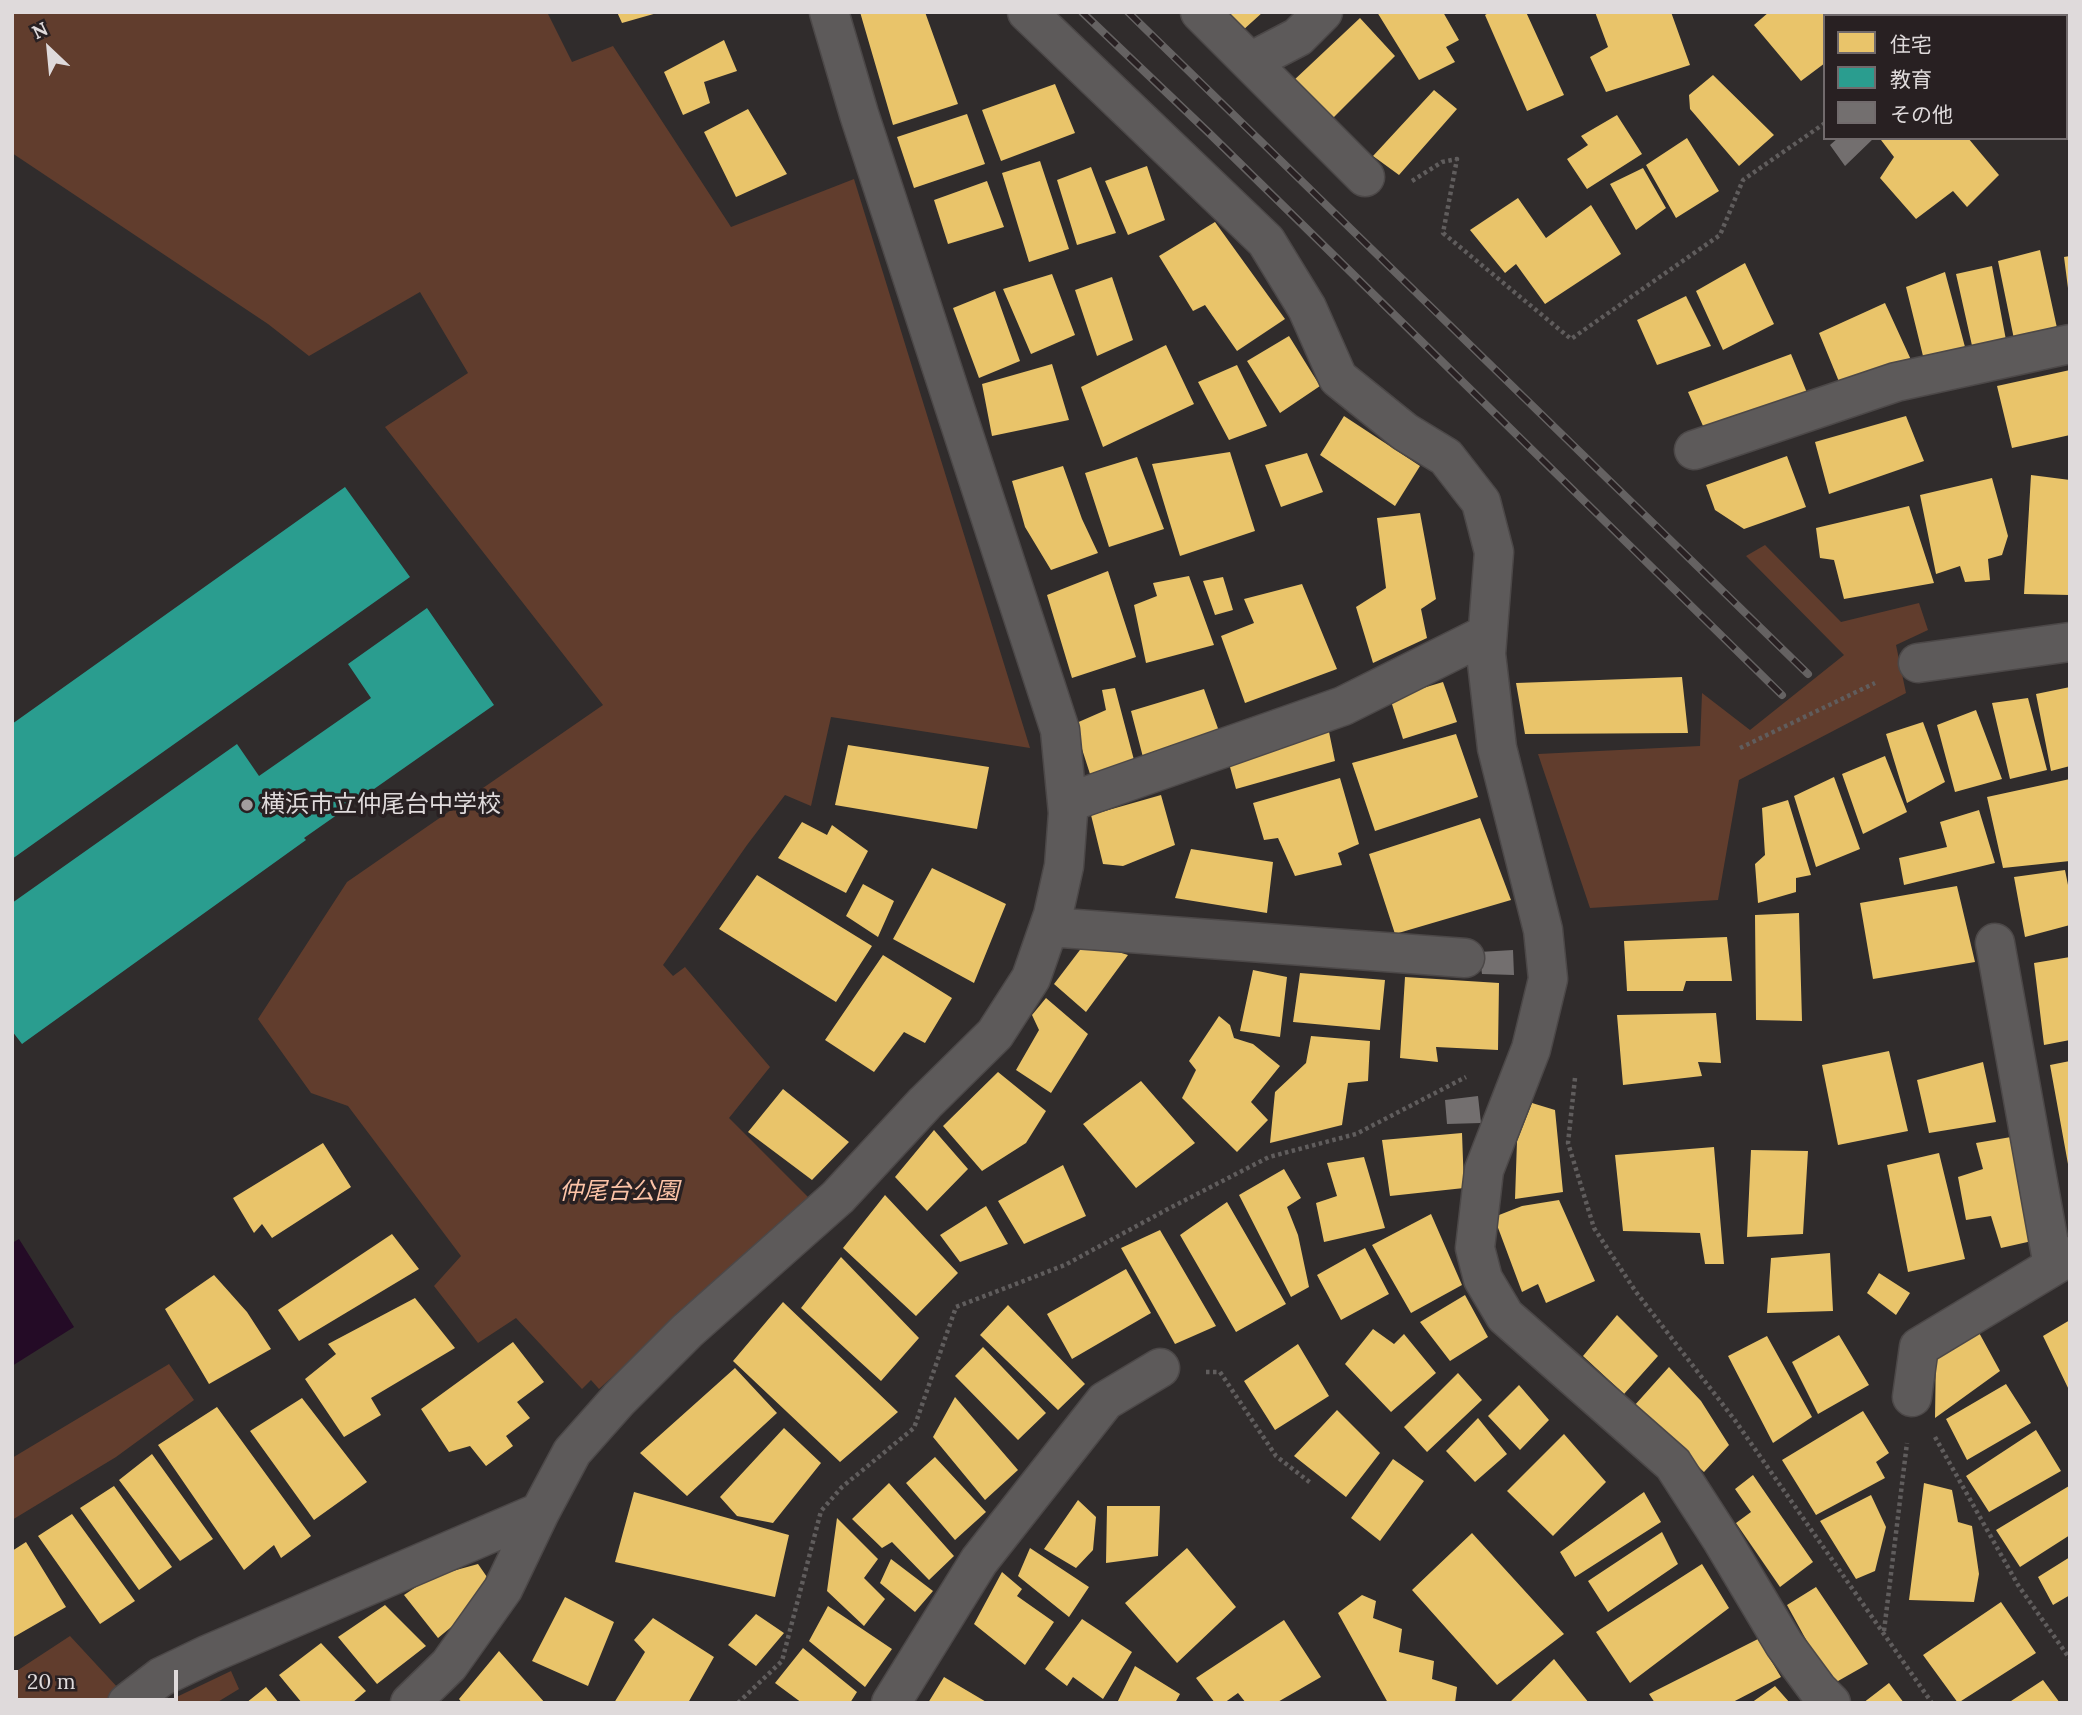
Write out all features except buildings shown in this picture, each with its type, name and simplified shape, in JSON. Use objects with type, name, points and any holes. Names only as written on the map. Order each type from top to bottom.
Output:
[{"type":"street","points":[[410,1703],[449,1665],[503,1589],[572,1452],[619,1399],[687,1331],[838,1197],[925,1103],[995,1034],[1031,978],[1049,926],[1064,866],[1067,803],[1059,730],[859,114],[829,12]]},
{"type":"street","points":[[1027,12],[1266,241],[1307,308],[1338,378],[1405,432],[1446,457],[1480,502],[1494,552],[1486,654],[1497,748],[1543,930],[1548,979],[1531,1049],[1484,1170],[1475,1248],[1483,1279],[1505,1316],[1674,1464],[1784,1644],[1831,1703]]},
{"type":"street","points":[[1200,12],[1365,177]]},
{"type":"street","points":[[1250,62],[1298,37],[1323,12]]},
{"type":"street","points":[[1694,450],[1896,382],[2070,344]]},
{"type":"street","points":[[1067,803],[1343,706],[1488,634]]},
{"type":"street","points":[[1918,663],[2070,642]]},
{"type":"street","points":[[1049,926],[1465,958]]},
{"type":"street","points":[[1912,1397],[1919,1347],[2061,1261],[1995,943]]},
{"type":"street","points":[[891,1703],[979,1561],[1105,1401],[1177,1370]]},
{"type":"street","points":[[127,1703],[161,1677],[209,1654],[540,1512]]},
{"type":"path","points":[[1365,177],[1402,188],[1442,162],[1457,159],[1443,233],[1572,340],[1720,235],[1743,180],[1823,124]]},
{"type":"path","points":[[1740,747],[1918,663]]},
{"type":"path","points":[[738,1703],[782,1661],[821,1511],[842,1487],[914,1427],[957,1307],[1065,1265],[1269,1157],[1356,1134],[1469,1076],[1531,1049]]},
{"type":"path","points":[[1575,1077],[1568,1143],[1594,1228],[1636,1292],[1734,1419],[1932,1703]]},
{"type":"path","points":[[1177,1370],[1220,1372],[1276,1457],[1312,1484]]},
{"type":"path","points":[[1884,1631],[1912,1397]]},
{"type":"path","points":[[1912,1397],[2018,1585],[2070,1659]]},
{"type":"green space","name":"仲尾台公園","points":[[12,12],[547,12],[572,62],[613,46],[731,227],[854,179],[1030,748],[831,717],[811,806],[785,795],[663,965],[673,976],[685,967],[770,1067],[729,1118],[809,1198],[599,1389],[591,1380],[582,1389],[516,1318],[478,1343],[434,1286],[461,1256],[348,1106],[311,1093],[258,1019],[347,882],[603,705],[385,427],[468,373],[420,292],[309,356],[268,324],[12,153]]},
{"type":"green space","points":[[1765,545],[1841,622],[1919,603],[1928,630],[1896,645],[1906,693],[1739,780],[1718,900],[1590,908],[1538,754],[1700,746],[1702,693],[1750,730],[1844,655],[1746,556]]},
{"type":"green space","points":[[169,1364],[194,1400],[116,1457],[12,1520],[12,1458]]},
{"type":"green space","points":[[70,1636],[132,1703],[12,1703],[12,1674]]},
{"type":"green space","points":[[231,1671],[239,1689],[216,1703],[164,1703]]},
{"type":"shaded area","points":[[19,1239],[74,1327],[12,1366],[12,1243]]},
{"type":"railway","points":[[1082,12],[1782,695]]},
{"type":"railway","points":[[1128,12],[1808,674]]},
{"type":"place","name":"横浜市立仲尾台中学校","points":[[247,805]]}]
